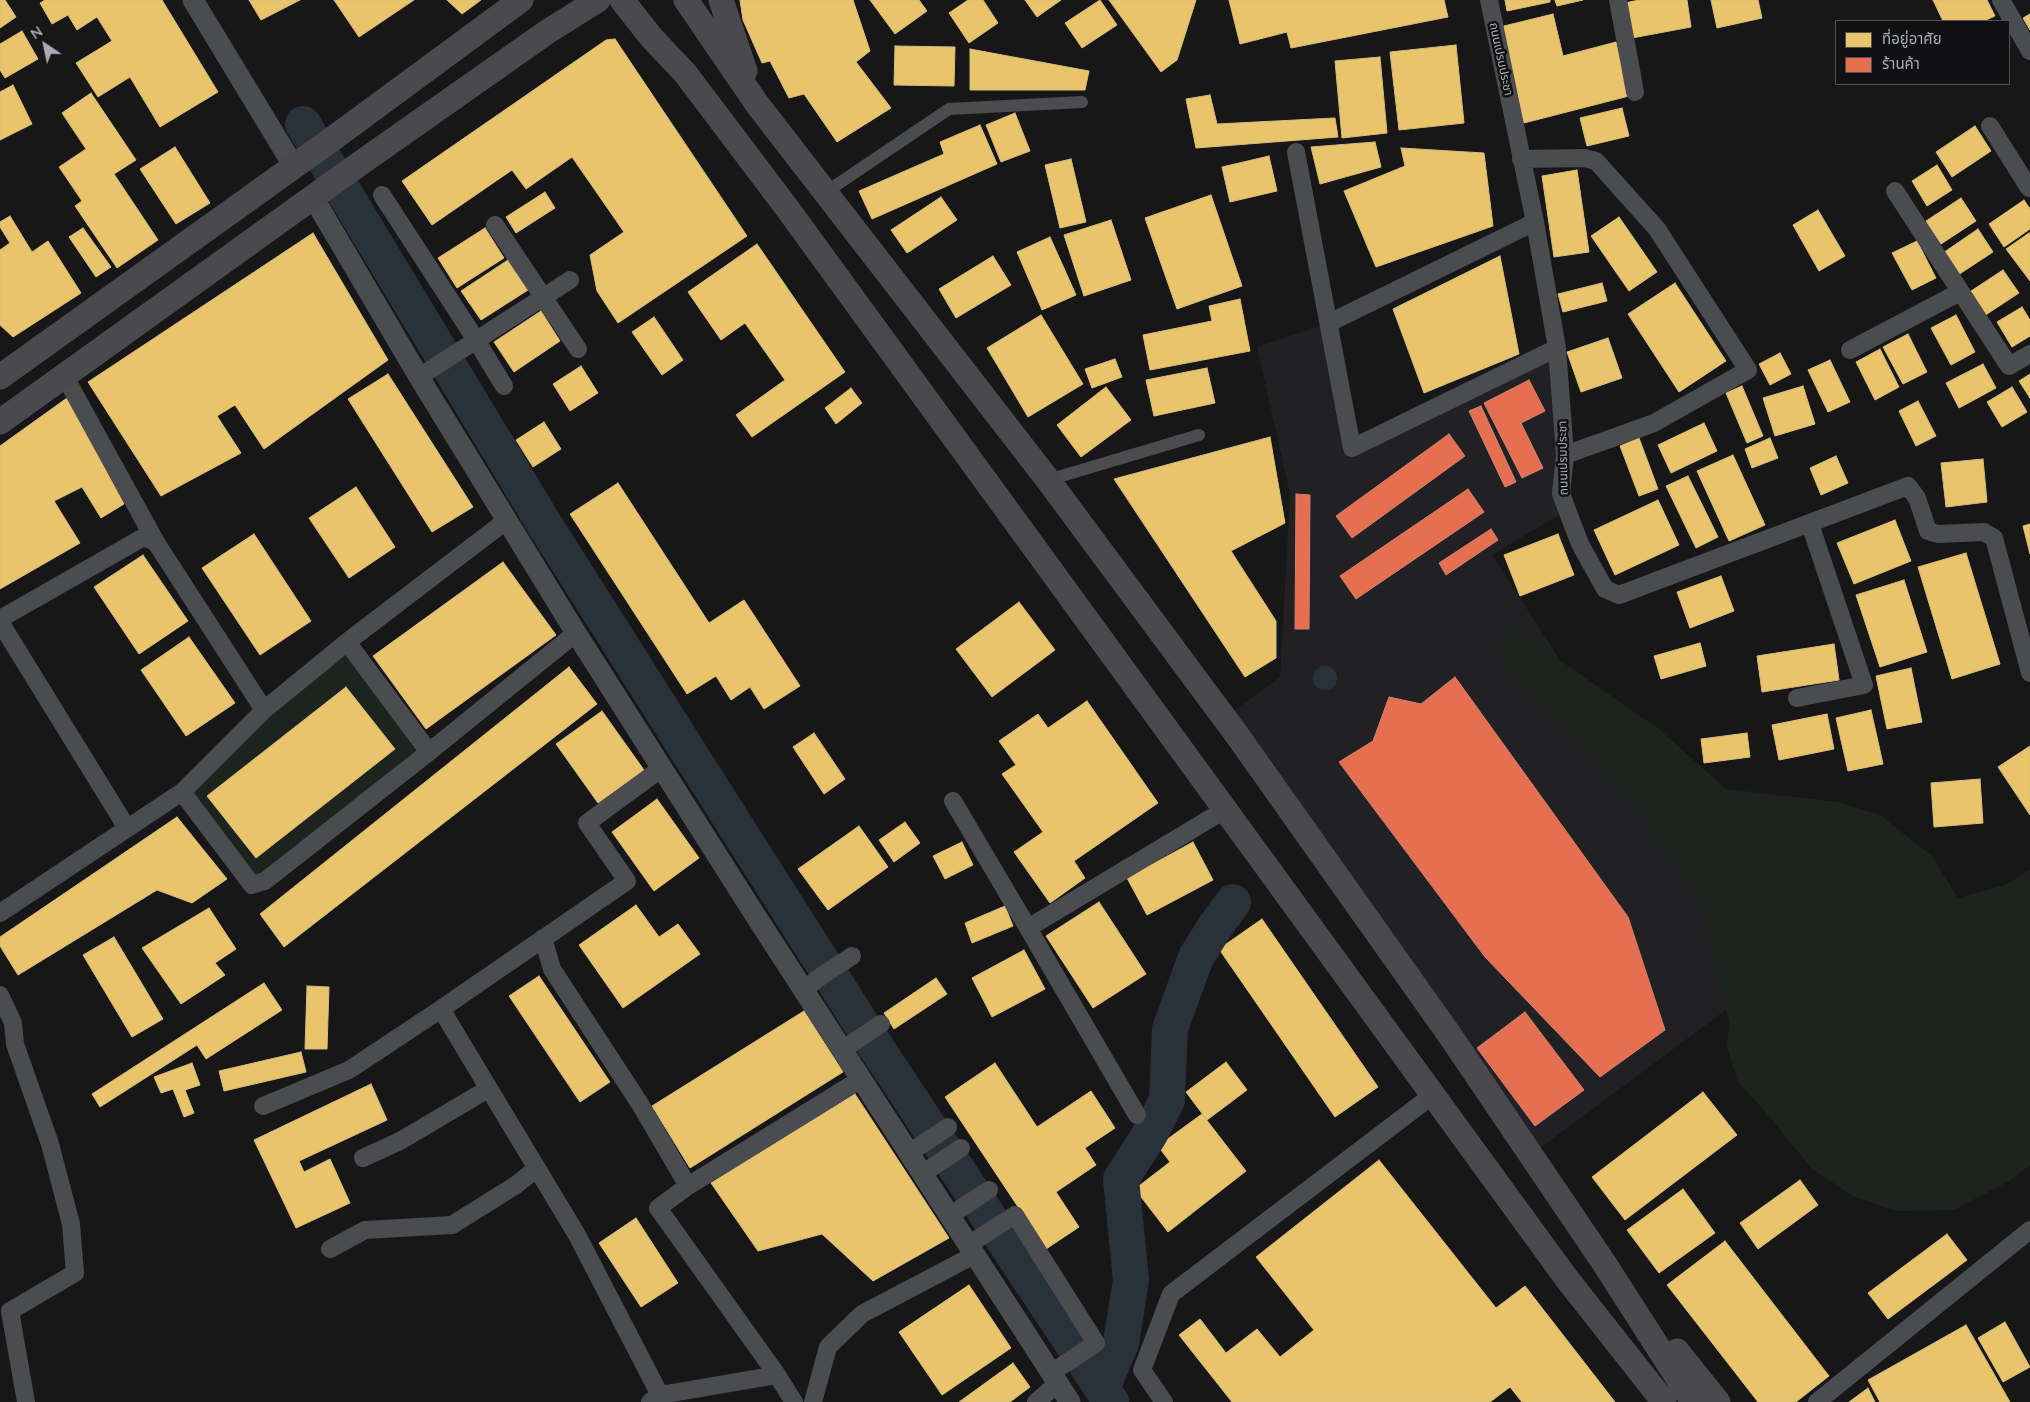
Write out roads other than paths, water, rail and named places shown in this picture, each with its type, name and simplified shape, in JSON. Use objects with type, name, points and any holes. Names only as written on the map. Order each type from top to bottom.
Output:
[{"type":"main road","points":[[0,377],[335,137],[521,0]]},
{"type":"main road","points":[[0,422],[318,193],[547,32],[598,0]]},
{"type":"main road","points":[[622,0],[651,37],[685,73],[787,208],[1434,1094],[1567,1279],[1648,1402]]},
{"type":"main road","points":[[686,0],[757,104],[1048,480],[1287,806],[1451,1037],[1604,1263],[1693,1402]]},
{"type":"main road","points":[[721,0],[757,104]]},
{"type":"main road","points":[[547,32],[574,18],[589,13],[603,12],[617,14],[630,20],[651,37]]},
{"type":"main road","points":[[299,161],[318,193]]},
{"type":"main road","points":[[1604,1263],[1718,1402]]},
{"type":"main road","points":[[1567,1279],[1664,1402]]},
{"type":"street","points":[[193,0],[299,161]]},
{"type":"street","name":"ถนนเปรมประชา","points":[[1489,0],[1535,222],[1557,348],[1565,454],[1561,494],[1580,544],[1606,589],[1619,595],[1908,486],[1917,498],[1928,531],[1938,534],[1984,532],[1994,538],[2030,673]]},
{"type":"street","points":[[1618,0],[1636,92]]},
{"type":"street","points":[[2001,0],[2030,51]]},
{"type":"street","points":[[826,192],[949,109],[1082,102]]},
{"type":"street","points":[[1990,126],[2030,188]]},
{"type":"street","points":[[1296,152],[1352,448],[1557,348]]},
{"type":"street","points":[[1522,159],[1584,158],[1596,161],[1657,229],[1748,370],[1654,424],[1565,454]]},
{"type":"street","points":[[1894,191],[2009,366],[2030,354]]},
{"type":"street","points":[[318,193],[425,373],[506,520],[576,633],[662,768],[811,985],[842,1050],[1070,1402]]},
{"type":"street","points":[[382,195],[504,386]]},
{"type":"street","points":[[1329,323],[1535,222]]},
{"type":"street","points":[[495,225],[578,348]]},
{"type":"street","points":[[425,373],[570,280]]},
{"type":"street","points":[[1850,350],[1960,292]]},
{"type":"street","points":[[64,376],[157,544],[264,710]]},
{"type":"street","points":[[1048,480],[1199,435]]},
{"type":"street","points":[[0,914],[182,792],[264,710],[347,642],[506,520]]},
{"type":"street","points":[[1797,698],[1864,685],[1810,524]]},
{"type":"street","points":[[127,828],[0,620],[142,538],[150,539],[157,544]]},
{"type":"street","points":[[182,792],[252,884],[265,881],[576,633]]},
{"type":"street","points":[[347,642],[429,752]]},
{"type":"street","points":[[263,1106],[349,1070],[442,1009],[627,881],[586,823],[662,768]]},
{"type":"street","points":[[952,800],[1137,1115]]},
{"type":"street","points":[[1028,928],[1226,809]]},
{"type":"street","points":[[543,938],[552,969],[640,1104],[688,1186]]},
{"type":"street","points":[[811,985],[852,956]]},
{"type":"street","points":[[0,996],[13,1023],[15,1044],[50,1144],[71,1224],[75,1273],[5,1314],[26,1402]]},
{"type":"street","points":[[442,1009],[488,1089],[577,1235],[657,1400],[777,1376]]},
{"type":"street","points":[[842,1050],[881,1024]]},
{"type":"street","points":[[794,1402],[658,1208],[688,1186],[861,1079]]},
{"type":"street","points":[[363,1158],[400,1141],[488,1089]]},
{"type":"street","points":[[1164,1402],[1142,1370],[1171,1294],[1434,1094]]},
{"type":"street","points":[[909,1152],[948,1127]]},
{"type":"street","points":[[923,1173],[961,1148]]},
{"type":"street","points":[[330,1249],[365,1230],[452,1225],[536,1169]]},
{"type":"street","points":[[950,1215],[989,1190]]},
{"type":"street","points":[[813,1402],[828,1347],[862,1314],[971,1248],[1015,1215],[1096,1342],[1053,1376],[1036,1402]]},
{"type":"street","points":[[1817,1402],[2030,1230]]},
{"type":"waterway","points":[[303,124],[543,522],[876,1047],[1111,1402]]},
{"type":"waterway","points":[[1102,1388],[1121,1343],[1131,1280],[1121,1179],[1150,1134],[1167,1100],[1170,1029],[1196,957],[1233,902]]}]
